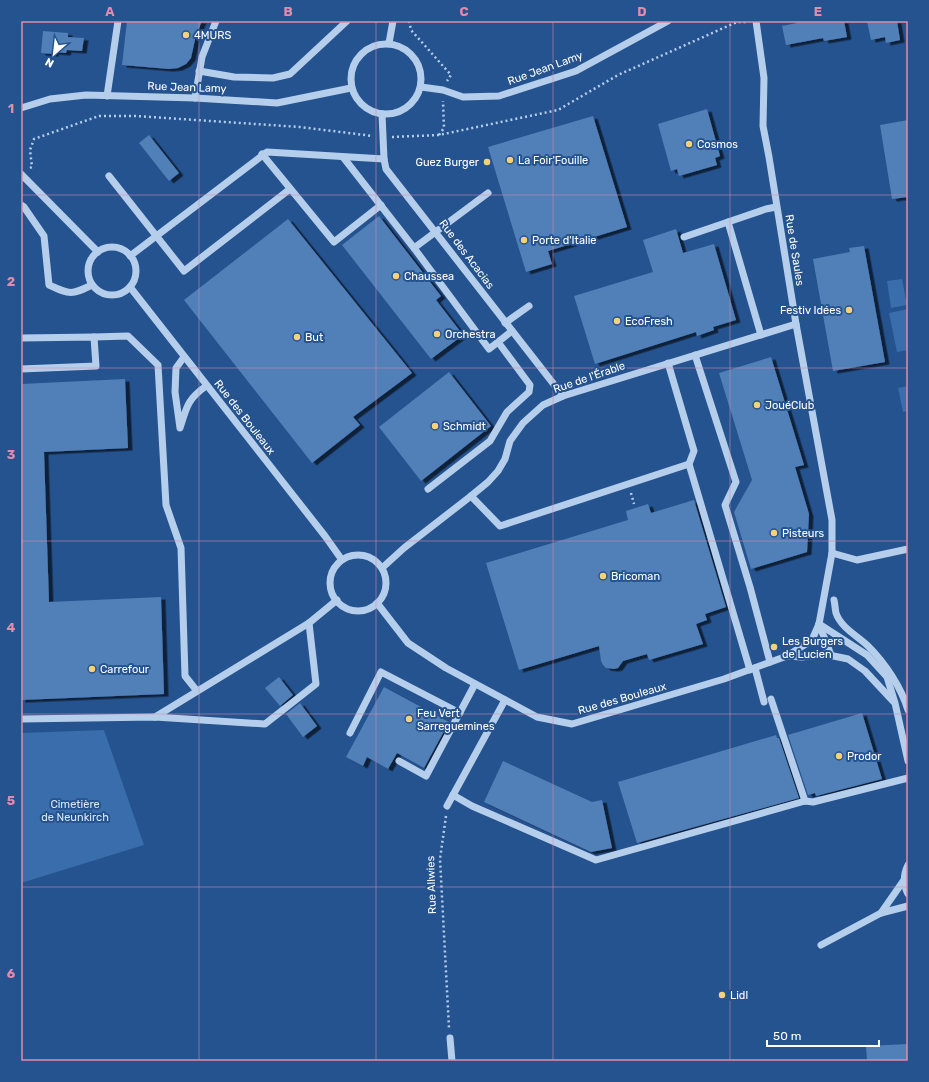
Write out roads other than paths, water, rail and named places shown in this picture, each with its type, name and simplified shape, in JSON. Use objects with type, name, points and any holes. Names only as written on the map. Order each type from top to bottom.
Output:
[{"type":"street","points":[[107,96],[118,21]]},
{"type":"street","points":[[195,98],[202,57],[216,21]]},
{"type":"street","points":[[199,71],[234,77],[273,78],[290,74],[347,21]]},
{"type":"street","points":[[389,43],[393,21]]},
{"type":"street","name":"Rue Jean Lamy","points":[[421,87],[443,90],[463,97],[499,96],[576,70],[668,21]]},
{"type":"street","name":"Rue de Saules","points":[[756,21],[764,78],[763,126],[796,324],[832,520],[832,553],[820,624]]},
{"type":"street","points":[[389,43],[403,47],[415,57],[421,71],[421,87],[415,100],[405,109],[394,114],[382,114],[366,108],[357,100],[351,88],[350,77],[353,65],[360,54],[373,45],[389,43]]},
{"type":"street","name":"Rue Jean Lamy","points":[[21,108],[50,99],[86,95],[195,98],[277,103],[351,88]]},
{"type":"street","name":"Rue des Acacias","points":[[382,114],[384,159],[386,169],[563,396]]},
{"type":"street","points":[[130,256],[262,154],[267,152],[384,159]]},
{"type":"street","points":[[262,154],[334,242],[381,204]]},
{"type":"street","points":[[343,157],[381,204],[489,349],[512,331]]},
{"type":"street","points":[[21,174],[98,252]]},
{"type":"street","points":[[109,176],[184,271],[290,189]]},
{"type":"street","points":[[414,248],[488,193]]},
{"type":"street","points":[[21,205],[24,207],[44,236],[49,285],[66,293],[74,293],[92,285]]},
{"type":"street","points":[[684,238],[766,209],[776,207]]},
{"type":"street","points":[[728,222],[761,335]]},
{"type":"street","points":[[111,247],[124,251],[130,256],[134,261],[135,275],[130,287],[124,292],[111,295],[97,290],[92,285],[88,271],[89,264],[98,252],[111,247]]},
{"type":"street","name":"Rue des Bouleaux","points":[[130,287],[206,386],[325,536],[342,560]]},
{"type":"street","points":[[505,322],[529,306]]},
{"type":"street","name":"Rue de l'Érable","points":[[382,568],[404,548],[471,496],[498,471],[504,460],[510,441],[523,423],[543,405],[563,396],[796,324]]},
{"type":"street","points":[[21,338],[128,336],[158,364],[166,505],[181,548],[185,676],[197,691]]},
{"type":"street","points":[[21,369],[96,366],[94,337]]},
{"type":"street","points":[[428,489],[490,441],[507,412],[529,392],[530,385],[498,342]]},
{"type":"street","points":[[695,355],[736,482],[725,505],[770,662]]},
{"type":"street","points":[[184,357],[176,368],[175,392],[180,428],[192,396],[206,386]]},
{"type":"street","points":[[668,363],[694,451],[689,464],[752,669],[768,700],[805,801]]},
{"type":"street","points":[[471,496],[500,526],[689,464]]},
{"type":"street","points":[[832,553],[857,560],[908,549]]},
{"type":"street","points":[[349,556],[367,556],[376,561],[382,568],[386,576],[383,596],[377,603],[366,609],[350,609],[342,605],[332,592],[332,575],[335,567],[349,556]]},
{"type":"street","points":[[155,717],[309,623],[337,600]]},
{"type":"street","points":[[834,600],[836,614],[845,626],[868,646],[886,669],[901,692],[908,710]]},
{"type":"street","name":"Rue des Bouleaux","points":[[377,603],[408,643],[446,668],[537,717],[572,724],[724,679],[787,656],[812,640],[820,624]]},
{"type":"street","points":[[21,719],[155,717],[265,724],[316,684],[309,623]]},
{"type":"street","points":[[820,624],[831,655]]},
{"type":"street","points":[[820,624],[867,655],[887,677],[895,703],[908,761]]},
{"type":"street","points":[[787,656],[802,657],[824,654],[848,659],[865,672],[895,703]]},
{"type":"street","points":[[350,733],[381,672],[460,712]]},
{"type":"street","points":[[399,761],[426,776],[475,684]]},
{"type":"street","points":[[447,806],[505,700]]},
{"type":"street","points":[[453,795],[472,806],[596,860],[805,801],[813,802],[908,778]]},
{"type":"street","points":[[908,865],[905,871],[904,880],[908,894]]},
{"type":"street","points":[[881,913],[904,880]]},
{"type":"street","points":[[821,945],[881,913],[908,906]]},
{"type":"street","points":[[450,1038],[452,1061]]},
{"type":"place","name":"4MURS","points":[[186,35]]},
{"type":"place","name":"Cosmos","points":[[689,144]]},
{"type":"place","name":"La Foir'Fouille","points":[[510,160]]},
{"type":"place","name":"Guez Burger","points":[[487,162]]},
{"type":"place","name":"Porte d'Italie","points":[[524,240]]},
{"type":"place","name":"Chaussea","points":[[396,276]]},
{"type":"place","name":"Festiv Idées","points":[[849,310]]},
{"type":"place","name":"EcoFresh","points":[[617,321]]},
{"type":"place","name":"Orchestra","points":[[437,334]]},
{"type":"place","name":"But","points":[[297,337]]},
{"type":"place","name":"JouéClub","points":[[757,405]]},
{"type":"place","name":"Schmidt","points":[[435,426]]},
{"type":"place","name":"Pisteurs","points":[[774,533]]},
{"type":"place","name":"Bricoman","points":[[603,576]]},
{"type":"place","name":"Les Burgers de Lucien","points":[[774,647]]},
{"type":"place","name":"Carrefour","points":[[92,669]]},
{"type":"place","name":"Feu Vert Sarreguemines","points":[[409,719]]},
{"type":"place","name":"Prodor","points":[[839,756]]},
{"type":"place","name":"Lidl","points":[[722,995]]},
{"type":"park label","name":"Cimetière de Neunkirch","points":[[75,810]]}]
